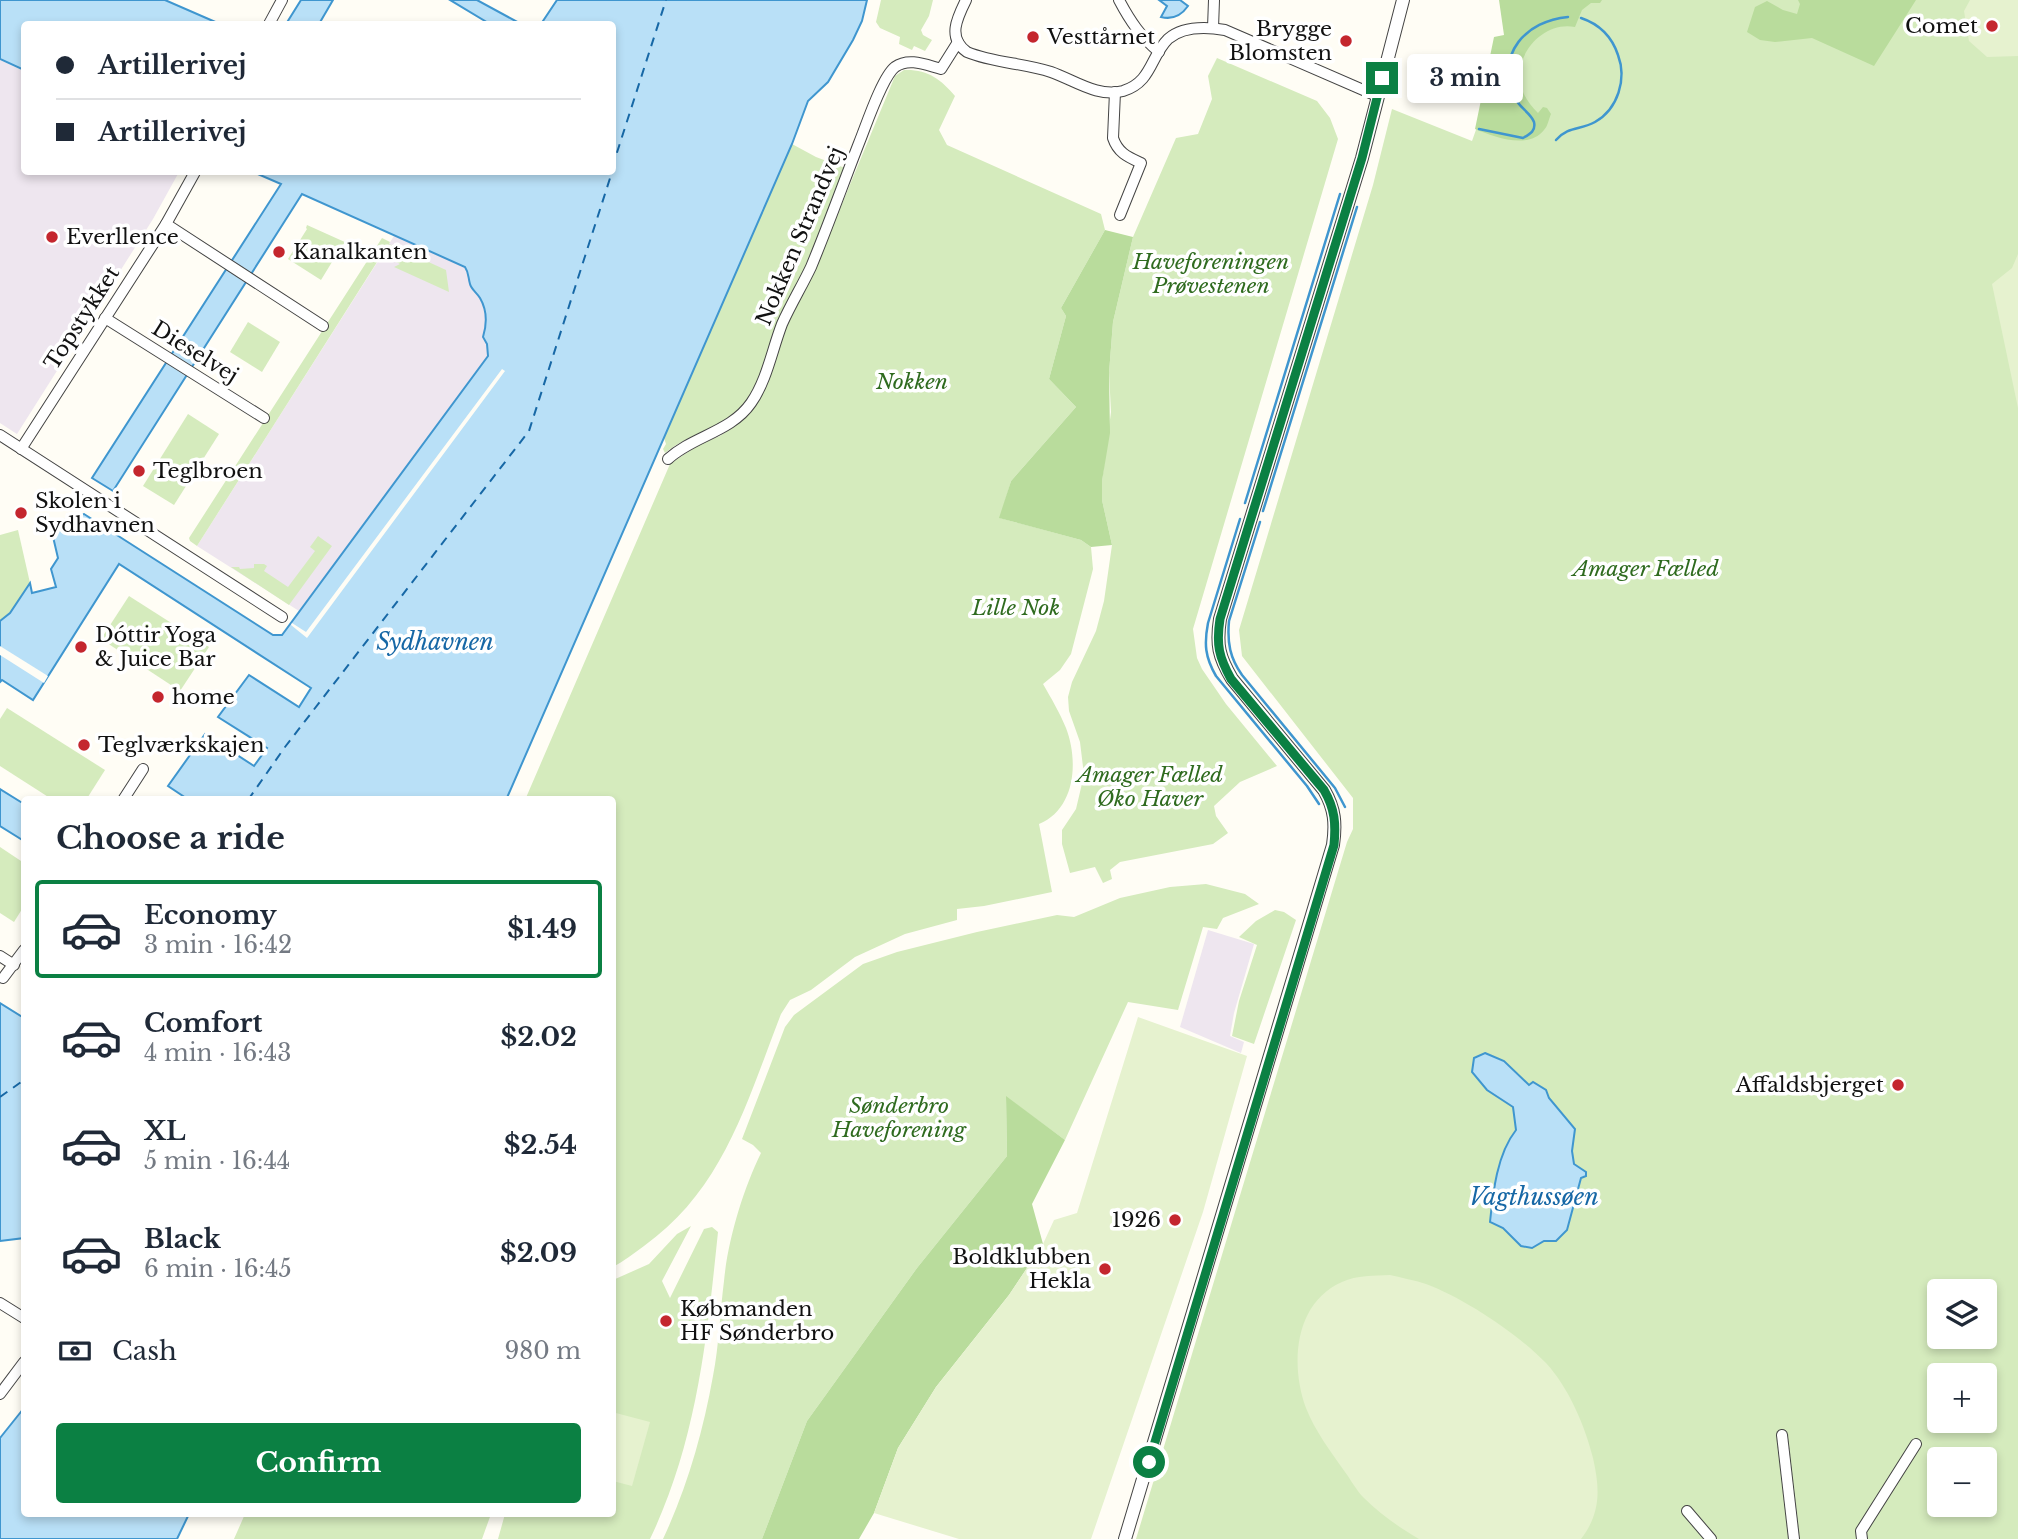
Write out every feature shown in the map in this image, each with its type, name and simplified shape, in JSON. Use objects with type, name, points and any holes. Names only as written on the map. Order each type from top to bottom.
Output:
[{"type":"street","points":[[271,21],[282,0]]},
{"type":"street","points":[[966,0],[955,27],[961,48],[972,54],[1048,71],[1100,92],[1115,92],[1133,86],[1142,79],[1167,40],[1177,34],[1213,28],[1225,30],[1377,96]]},
{"type":"street","points":[[1119,0],[1145,41],[1159,52]]},
{"type":"street","points":[[1213,28],[1214,0]]},
{"type":"street","points":[[1125,1539],[1334,845],[1336,827],[1331,803],[1324,790],[1231,679],[1218,649],[1217,637],[1220,619],[1362,158],[1403,0]]},
{"type":"street","name":"Nokken Strandvej","points":[[668,459],[694,440],[726,426],[751,403],[783,323],[810,268],[890,72],[910,61],[941,69],[958,42]]},
{"type":"street","points":[[1115,92],[1115,145],[1126,156],[1141,163],[1121,215]]},
{"type":"street","name":"Topstykket","points":[[21,449],[166,224],[193,175]]},
{"type":"street","points":[[166,224],[323,326]]},
{"type":"street","name":"Dieselvej","points":[[105,318],[264,418]]},
{"type":"street","points":[[0,435],[282,617]]},
{"type":"street","points":[[126,796],[143,769]]},
{"type":"street","points":[[3,978],[21,954]]},
{"type":"street","points":[[0,956],[14,965]]},
{"type":"street","points":[[0,1303],[21,1316]]},
{"type":"street","points":[[0,1394],[21,1366]]},
{"type":"street","points":[[1782,1436],[1794,1539]]},
{"type":"street","points":[[1862,1539],[1861,1531],[1916,1444]]},
{"type":"street","points":[[1687,1511],[1712,1539]]},
{"type":"shaded area","points":[[0,60],[21,70],[21,175],[177,175],[153,219],[17,434],[0,423]]},
{"type":"shaded area","points":[[394,236],[465,267],[470,286],[484,307],[486,322],[483,337],[488,356],[299,611],[197,546]]},
{"type":"shaded area","points":[[1208,930],[1254,944],[1230,1036],[1244,1042],[1241,1053],[1180,1027]]},
{"type":"green space","points":[[881,0],[933,0],[929,16],[921,30],[923,35],[932,40],[925,51],[914,46],[912,50],[899,44],[900,37],[880,28],[876,22]]},
{"type":"green space","points":[[1499,0],[1602,0],[1600,3],[1591,3],[1582,10],[1575,27],[1564,26],[1544,33],[1528,48],[1520,69],[1524,94],[1538,113],[1543,107],[1551,114],[1544,130],[1537,136],[1520,141],[1475,129],[1494,37],[1504,35]]},
{"type":"green space","name":"Amager Fælled","points":[[1500,0],[2018,0],[2018,1539],[1136,1539],[1353,829],[1353,798],[1242,656],[1239,630],[1373,185],[1392,109],[1472,141],[1508,40]]},
{"type":"green space","points":[[1798,0],[1916,0],[1874,66],[1812,38],[1775,42],[1760,40],[1747,32],[1755,7],[1767,1],[1797,14],[1800,4]]},
{"type":"green space","name":"Comet","points":[[1970,0],[2018,0],[2018,56],[1987,57],[1969,41],[1964,11]]},
{"type":"green space","name":"Haveforeningen Prøvestenen","points":[[1217,58],[1317,101],[1330,118],[1338,139],[1193,629],[1197,658],[1202,669],[1226,704],[1277,766],[1240,782],[1214,806],[1216,816],[1228,833],[1213,844],[1120,862],[1110,870],[1112,879],[1103,883],[1095,867],[1070,873],[1062,844],[1062,830],[1076,809],[1084,775],[1080,742],[1069,711],[1068,697],[1072,682],[1096,631],[1104,601],[1112,545],[1102,500],[1102,481],[1111,412],[1109,373],[1113,322],[1133,237],[1176,138],[1198,134],[1212,99],[1208,76]]},
{"type":"green space","points":[[904,70],[920,71],[933,76],[955,96],[939,130],[947,145],[1101,214],[1105,230],[1061,308],[1066,316],[1049,379],[1076,407],[1011,481],[1000,518],[1081,540],[1091,547],[1093,569],[1071,654],[1060,670],[1043,684],[1066,728],[1073,769],[1067,796],[1051,817],[1039,824],[1052,892],[957,909],[957,920],[905,934],[855,957],[811,990],[790,1000],[781,1014],[744,1111],[714,1170],[694,1198],[671,1223],[616,1265],[616,796],[527,796],[670,464],[742,421],[760,395],[784,331],[815,269],[895,76]]},
{"type":"green space","points":[[792,144],[845,168],[765,365],[751,393],[738,410],[665,453],[664,438]]},
{"type":"green space","points":[[307,225],[347,243],[343,244],[321,280],[288,259]]},
{"type":"green space","points":[[1105,230],[1133,237],[1113,322],[1109,373],[1110,433],[1102,481],[1102,500],[1112,545],[1091,547],[1081,540],[999,518],[1011,481],[1076,407],[1049,379],[1066,316],[1061,308]]},
{"type":"green space","points":[[382,238],[390,242],[389,244],[446,270],[449,292],[394,267],[400,264],[389,258],[393,251],[386,248],[197,546],[189,538]]},
{"type":"green space","points":[[2018,254],[2018,408],[1992,284],[2012,268]]},
{"type":"green space","points":[[248,322],[280,342],[262,372],[230,352]]},
{"type":"green space","points":[[188,414],[219,434],[174,505],[143,486]]},
{"type":"green space","points":[[18,530],[30,583],[10,613],[0,621],[0,535]]},
{"type":"green space","points":[[318,536],[332,546],[289,605],[231,567],[254,568],[254,564],[264,564],[267,566],[264,571],[288,587],[315,551],[310,547]]},
{"type":"green space","points":[[129,596],[209,647],[180,691],[101,639]]},
{"type":"green space","points":[[7,708],[105,770],[89,796],[47,796],[0,766],[0,719]]},
{"type":"green space","points":[[0,847],[21,861],[21,911],[14,922],[0,913]]},
{"type":"green space","name":"Sønderbro Haveforening","points":[[1206,884],[1245,894],[1259,904],[1223,918],[1217,929],[1203,927],[1178,1010],[1128,1002],[1065,1140],[1006,1097],[1007,1156],[917,1268],[807,1421],[762,1539],[663,1539],[680,1500],[699,1439],[715,1364],[729,1248],[742,1199],[761,1153],[742,1139],[785,1027],[794,1015],[863,964],[897,952],[1057,915],[1074,917],[1120,898],[1170,887]]},
{"type":"green space","points":[[1275,910],[1296,920],[1254,1044],[1232,1036],[1239,1001],[1257,945],[1239,937],[1256,921]]},
{"type":"green space","name":"Boldklubben Hekla","points":[[1138,1017],[1247,1056],[1203,1212],[1091,1539],[959,1539],[874,1513],[898,1448],[936,1387],[1009,1295],[1043,1244],[1054,1220],[1077,1213]]},
{"type":"green space","points":[[1006,1096],[1065,1140],[1032,1204],[1043,1244],[1009,1295],[936,1387],[898,1448],[874,1513],[859,1539],[762,1539],[807,1421],[917,1268],[1007,1156]]},
{"type":"green space","points":[[691,1226],[662,1281],[670,1298],[704,1229],[712,1227],[718,1232],[698,1388],[679,1465],[650,1539],[498,1539],[504,1517],[616,1517],[616,1279],[649,1264],[677,1234]]},
{"type":"green space","points":[[1390,1275],[1426,1284],[1473,1308],[1521,1340],[1554,1373],[1581,1420],[1595,1469],[1598,1490],[1595,1510],[1581,1539],[1419,1539],[1383,1515],[1356,1488],[1319,1433],[1306,1408],[1298,1373],[1300,1337],[1314,1304],[1326,1292],[1354,1278]]},
{"type":"green space","points":[[616,1413],[650,1422],[632,1486],[616,1482]]},
{"type":"green space","points":[[244,1517],[490,1517],[482,1539],[234,1539]]},
{"type":"water","points":[[0,0],[165,0],[213,21],[21,21],[21,69],[0,59]]},
{"type":"water","points":[[301,0],[333,0],[321,21],[288,21]]},
{"type":"water","points":[[450,0],[477,0],[516,21],[485,21]]},
{"type":"water","name":"Sydhavnen","points":[[557,0],[867,0],[862,21],[853,40],[828,82],[808,101],[792,144],[508,796],[183,796],[168,786],[205,734],[254,766],[267,748],[218,717],[249,675],[299,707],[311,688],[119,564],[33,700],[2,680],[0,682],[0,621],[10,613],[30,583],[32,593],[56,587],[51,569],[58,558],[50,524],[84,514],[273,635],[282,635],[488,356],[483,337],[486,322],[484,307],[471,286],[465,267],[302,194],[113,491],[92,478],[281,184],[260,175],[616,175],[616,21],[543,21]]},
{"type":"water","points":[[1159,0],[1180,0],[1188,6],[1176,16],[1161,17],[1167,6]]},
{"type":"water","points":[[0,789],[21,802],[21,839],[0,826]]},
{"type":"water","points":[[0,1003],[21,1016],[21,1238],[0,1241]]},
{"type":"water","name":"Vagthussøen","points":[[1485,1053],[1504,1061],[1529,1085],[1533,1082],[1546,1090],[1549,1098],[1575,1129],[1572,1151],[1574,1164],[1586,1172],[1586,1176],[1581,1178],[1567,1230],[1556,1241],[1544,1241],[1532,1248],[1521,1246],[1503,1228],[1490,1222],[1500,1162],[1516,1130],[1513,1107],[1487,1090],[1472,1072],[1474,1058]]},
{"type":"water","points":[[21,1412],[21,1517],[188,1517],[177,1539],[0,1539],[0,1438]]},
{"type":"pier","points":[[502,369],[505,371],[307,638],[291,625],[292,623],[306,632]]},
{"type":"pier","points":[[0,646],[48,676],[44,683],[0,655]]},
{"type":"waterway","points":[[1479,129],[1523,138],[1532,132],[1534,122],[1516,100],[1509,80],[1512,53],[1528,32],[1539,25],[1568,17]]},
{"type":"waterway","points":[[1556,140],[1565,132],[1595,122],[1603,116],[1615,101],[1621,83],[1621,64],[1612,42],[1599,28],[1581,18]]},
{"type":"waterway","points":[[1245,503],[1340,194]]},
{"type":"waterway","points":[[1263,511],[1357,207]]},
{"type":"waterway","points":[[1240,519],[1208,623],[1208,656],[1216,676],[1319,804]]},
{"type":"waterway","points":[[1260,522],[1229,621],[1228,636],[1232,656],[1242,675],[1335,788],[1345,807]]},
{"type":"ferry route","points":[[616,156],[666,0]]},
{"type":"ferry route","points":[[251,796],[285,747],[529,431],[611,175]]},
{"type":"ferry route","points":[[0,1097],[21,1082]]},
{"type":"place","name":"Comet","points":[[1992,26]]},
{"type":"place","name":"Vesttårnet","points":[[1033,37]]},
{"type":"place","name":"Brygge Blomsten","points":[[1346,41]]},
{"type":"place","name":"Everllence","points":[[52,237]]},
{"type":"place","name":"Kanalkanten","points":[[279,252]]},
{"type":"place","name":"Teglbroen","points":[[139,471]]},
{"type":"place","name":"Skolen i Sydhavnen","points":[[21,513]]},
{"type":"place","name":"Dóttir Yoga & Juice Bar","points":[[81,647]]},
{"type":"place","name":"home","points":[[158,697]]},
{"type":"place","name":"Teglværkskajen","points":[[84,745]]},
{"type":"place","name":"Affaldsbjerget","points":[[1898,1085]]},
{"type":"place","name":"1926","points":[[1175,1220]]},
{"type":"place","name":"Boldklubben Hekla","points":[[1105,1269]]},
{"type":"place","name":"Købmanden HF Sønderbro","points":[[666,1321]]},
{"type":"route","points":[[1149,1462],[1334,845],[1335,815],[1324,790],[1231,679],[1223,664],[1217,637],[1220,619],[1362,158],[1382,78]]},
{"type":"park label","name":"Nokken","points":[[912,382]]},
{"type":"park label","name":"Lille Nok","points":[[1016,608]]},
{"type":"park label","name":"Amager Fælled Øko Haver","points":[[1150,787]]}]
